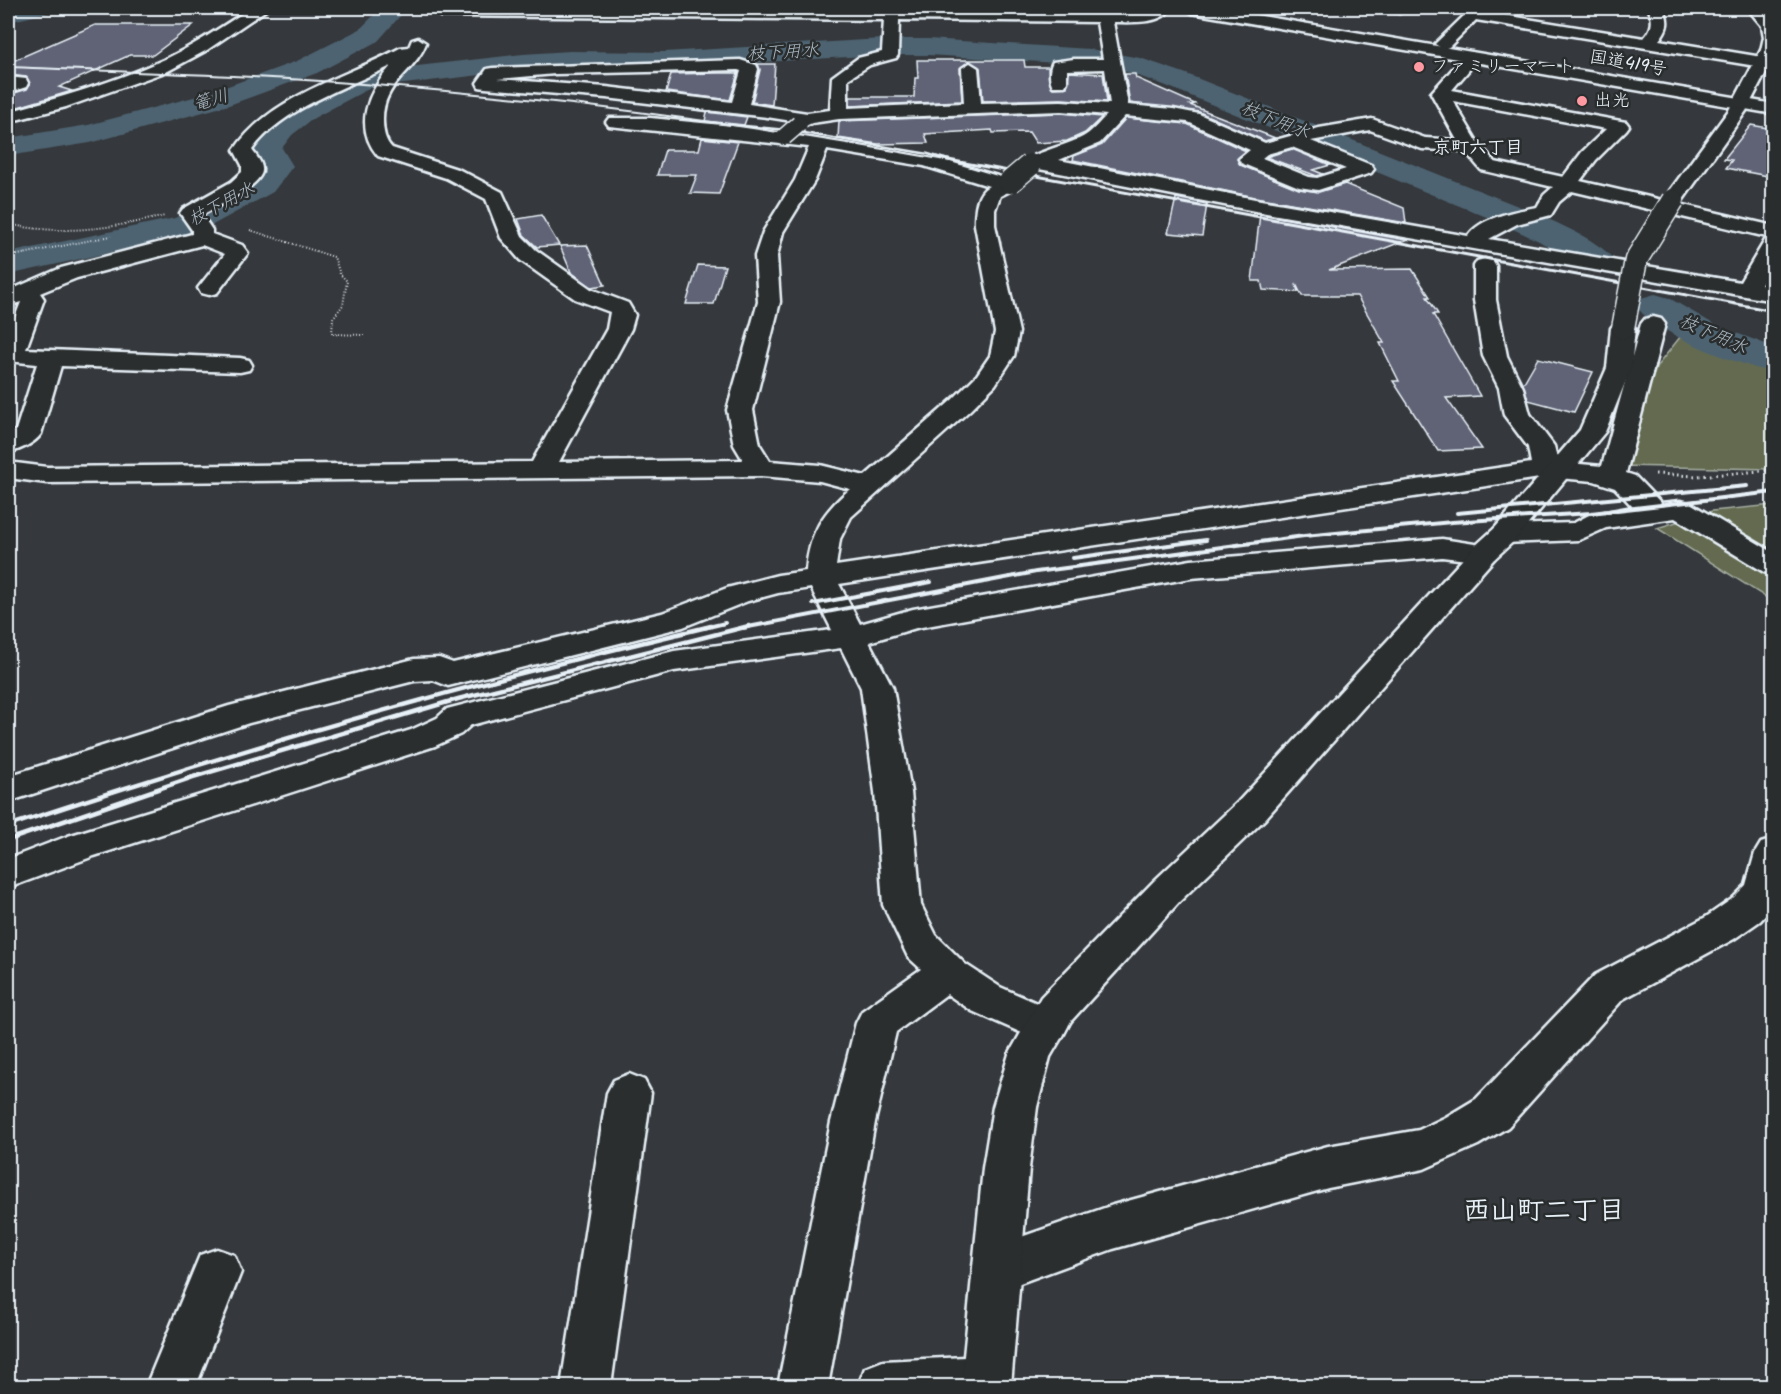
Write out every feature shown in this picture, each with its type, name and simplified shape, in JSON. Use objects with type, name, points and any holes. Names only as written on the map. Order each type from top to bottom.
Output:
[{"type":"main road","points":[[8,117],[60,103],[162,67],[201,47],[261,8]]},
{"type":"main road","points":[[17,295],[69,273],[193,241],[198,225],[252,174],[252,165],[243,150],[247,140],[260,127],[334,87],[379,68],[418,43],[445,10],[1104,18],[1148,16],[1164,8]]},
{"type":"main road","name":"国道419号","points":[[1192,8],[1472,57],[1742,100],[1773,102]]},
{"type":"main road","name":"国道419号","points":[[1230,8],[1443,44],[1742,100],[1773,110]]},
{"type":"main road","points":[[1391,8],[1400,8]]},
{"type":"main road","points":[[1649,42],[1660,30],[1661,19],[1656,8]]},
{"type":"main road","points":[[883,1386],[986,1384],[1006,1168],[1015,1107],[1030,1054],[1056,1009],[1167,891],[1251,811],[1495,544],[1553,470],[1592,432],[1619,368],[1623,328],[1636,260],[1673,200],[1737,111],[1768,63],[1772,37],[1770,25],[1763,10]]},
{"type":"main road","points":[[1443,44],[1471,11],[1554,28],[1768,63]]},
{"type":"main road","points":[[1554,28],[1565,15]]},
{"type":"main road","points":[[839,114],[840,77],[864,61],[890,54],[892,16]]},
{"type":"main road","points":[[1104,18],[1120,111]]},
{"type":"main road","points":[[418,43],[415,51],[379,93],[372,110],[378,145],[385,152],[453,174],[495,196],[512,238],[528,255],[583,294],[620,308],[622,315],[619,329],[540,471]]},
{"type":"main road","points":[[1084,52],[1110,57]]},
{"type":"main road","points":[[1059,82],[1059,66],[1110,57]]},
{"type":"main road","points":[[1440,93],[1472,57]]},
{"type":"main road","points":[[739,108],[750,69],[740,65],[556,68],[493,74],[485,83],[539,86],[739,108],[797,127],[820,143],[927,161],[1009,183]]},
{"type":"main road","points":[[970,69],[973,108]]},
{"type":"main road","points":[[8,82],[20,83],[8,88]]},
{"type":"main road","points":[[1440,93],[1470,146],[1488,166],[1773,232]]},
{"type":"main road","points":[[1440,93],[1620,126],[1589,156],[1567,185],[1551,199],[1544,211],[1505,221],[1478,236],[1482,255],[1485,300],[1495,356],[1511,388],[1517,415],[1541,446],[1553,470]]},
{"type":"main road","points":[[615,122],[797,127],[839,114],[1061,106],[1173,114],[1192,118],[1264,149]]},
{"type":"main road","points":[[803,1386],[853,1122],[877,1023],[949,971],[922,946],[902,905],[893,792],[877,688],[821,578],[822,555],[826,539],[839,513],[961,405],[986,380],[1002,356],[1007,332],[985,225],[985,210],[991,193],[1009,183],[1033,163],[1093,139],[1120,111]]},
{"type":"main road","points":[[1295,139],[1364,169],[1318,184],[1306,183],[1248,159],[1264,149],[1295,139],[1319,132],[1372,124],[1422,142],[1470,146]]},
{"type":"main road","points":[[761,468],[747,444],[740,410],[769,302],[766,256],[773,232],[805,180],[820,143]]},
{"type":"main road","points":[[1033,163],[1256,206],[1482,255],[1773,294]]},
{"type":"main road","points":[[198,225],[237,253],[209,288]]},
{"type":"main road","points":[[1747,290],[1773,241]]},
{"type":"main road","points":[[17,295],[33,299],[12,355],[240,365]]},
{"type":"main road","points":[[1609,473],[1653,324]]},
{"type":"main road","points":[[8,445],[28,434],[51,358]]},
{"type":"main road","points":[[8,470],[46,475],[761,468],[820,473],[869,485]]},
{"type":"main road","points":[[8,789],[241,714],[414,670],[439,669],[448,675],[672,620],[704,605],[736,594],[778,584],[1142,528],[1553,470],[1609,473],[1625,482],[1654,513]]},
{"type":"main road","points":[[8,874],[81,846],[423,738],[449,726],[459,717],[469,714],[674,661],[851,637],[913,619],[1191,568],[1495,544],[1579,531],[1599,521],[1680,509],[1773,566]]},
{"type":"main road","points":[[998,1268],[1113,1227],[1328,1167],[1424,1149],[1462,1131],[1492,1113],[1609,987],[1710,933],[1746,910],[1763,892],[1773,854]]},
{"type":"main road","points":[[946,972],[986,999],[1047,1026]]},
{"type":"main road","points":[[586,1386],[629,1093]]},
{"type":"main road","points":[[171,1386],[217,1272]]},
{"type":"path","points":[[8,224],[35,230],[232,222],[257,233],[332,254],[340,274],[347,281],[348,291],[343,305],[333,318],[332,334],[364,335]]},
{"type":"path","points":[[8,257],[116,235]]},
{"type":"path","points":[[1609,473],[1696,476],[1773,470]]},
{"type":"green space","points":[[1681,336],[1773,373],[1773,469],[1620,466],[1657,366]]},
{"type":"green space","points":[[1773,505],[1773,602],[1657,528],[1712,511]]},
{"type":"building","points":[[95,25],[193,25],[153,55],[130,55],[59,87],[72,91],[8,110],[8,95],[27,89],[30,84],[26,77],[8,75],[8,63]]},
{"type":"building","points":[[917,60],[1024,60],[1025,67],[1048,67],[1049,81],[1053,88],[1067,87],[1069,72],[1103,74],[1107,102],[1061,99],[983,101],[980,68],[969,61],[960,68],[962,101],[850,106],[850,97],[914,97],[915,78],[918,78]]},
{"type":"building","points":[[758,64],[775,64],[772,105],[752,102],[760,70]]},
{"type":"building","points":[[738,73],[730,100],[666,92],[671,74]]},
{"type":"building","points":[[1125,74],[1135,74],[1136,78],[1195,104],[1190,105],[1275,138],[1265,141],[1199,112],[1130,103]]},
{"type":"building","points":[[707,112],[747,117],[744,125],[705,121]]},
{"type":"building","points":[[1061,113],[1102,117],[1085,133],[1067,141],[1036,143],[1029,132],[993,133],[992,130],[925,134],[928,143],[878,144],[838,138],[839,121]]},
{"type":"building","points":[[1126,118],[1187,124],[1246,151],[1237,159],[1240,165],[1299,189],[1319,192],[1345,184],[1404,208],[1406,223],[1255,197],[1073,160],[1074,156],[1102,145]]},
{"type":"building","points":[[1751,125],[1773,129],[1773,177],[1726,168],[1732,160],[1724,159]]},
{"type":"building","points":[[702,138],[738,142],[719,194],[690,193],[697,175],[657,175],[665,150],[699,150]]},
{"type":"building","points":[[1292,149],[1330,165],[1313,170],[1323,174],[1317,176],[1266,157]]},
{"type":"building","points":[[1176,198],[1207,204],[1202,236],[1168,233]]},
{"type":"building","points":[[1260,214],[1406,240],[1329,270],[1412,269],[1438,314],[1433,314],[1480,396],[1446,398],[1482,449],[1438,451],[1393,381],[1399,381],[1380,343],[1384,343],[1357,296],[1302,296],[1296,284],[1298,292],[1263,290],[1261,281],[1252,281]]},
{"type":"building","points":[[541,215],[559,245],[537,247],[524,235],[518,219]]},
{"type":"building","points":[[587,245],[605,285],[592,287],[571,272],[560,246]]},
{"type":"building","points":[[698,265],[725,266],[714,304],[686,304]]},
{"type":"building","points":[[1538,358],[1593,372],[1574,412],[1528,400],[1523,384]]},
{"type":"waterway","points":[[8,14],[38,8]]},
{"type":"waterway","name":"篭川","points":[[8,147],[90,134],[219,99],[307,67],[369,35],[388,15],[382,8]]},
{"type":"waterway","name":"枝下用水","points":[[8,264],[186,226],[261,185],[277,166],[266,148],[281,129],[303,112],[360,82],[374,78],[570,59],[664,60],[882,47],[928,47],[1090,57],[1130,64],[1174,79],[1501,211],[1551,234],[1596,260]]},
{"type":"waterway","name":"枝下用水","points":[[1655,306],[1703,334],[1774,361]]},
{"type":"railway","points":[[8,67],[283,79],[520,98],[808,136],[951,161]]},
{"type":"railway","points":[[943,159],[1774,311]]},
{"type":"railway","points":[[1457,513],[1747,486]]},
{"type":"railway","points":[[743,628],[1036,572],[1304,536],[1452,522],[1591,513],[1774,492]]},
{"type":"railway","points":[[1073,558],[1206,540]]},
{"type":"railway","points":[[813,604],[931,582]]},
{"type":"railway","points":[[704,628],[725,623]]},
{"type":"railway","points":[[8,826],[182,770],[357,718],[533,670],[711,626]]},
{"type":"railway","points":[[8,840],[193,777],[458,699],[749,626]]},
{"type":"place","name":"ファミリーマート","points":[[1419,67]]},
{"type":"place","name":"出光","points":[[1582,101]]},
{"type":"district","name":"京町六丁目","points":[[1478,148]]},
{"type":"district","name":"西山町二丁目","points":[[1544,1211]]}]
